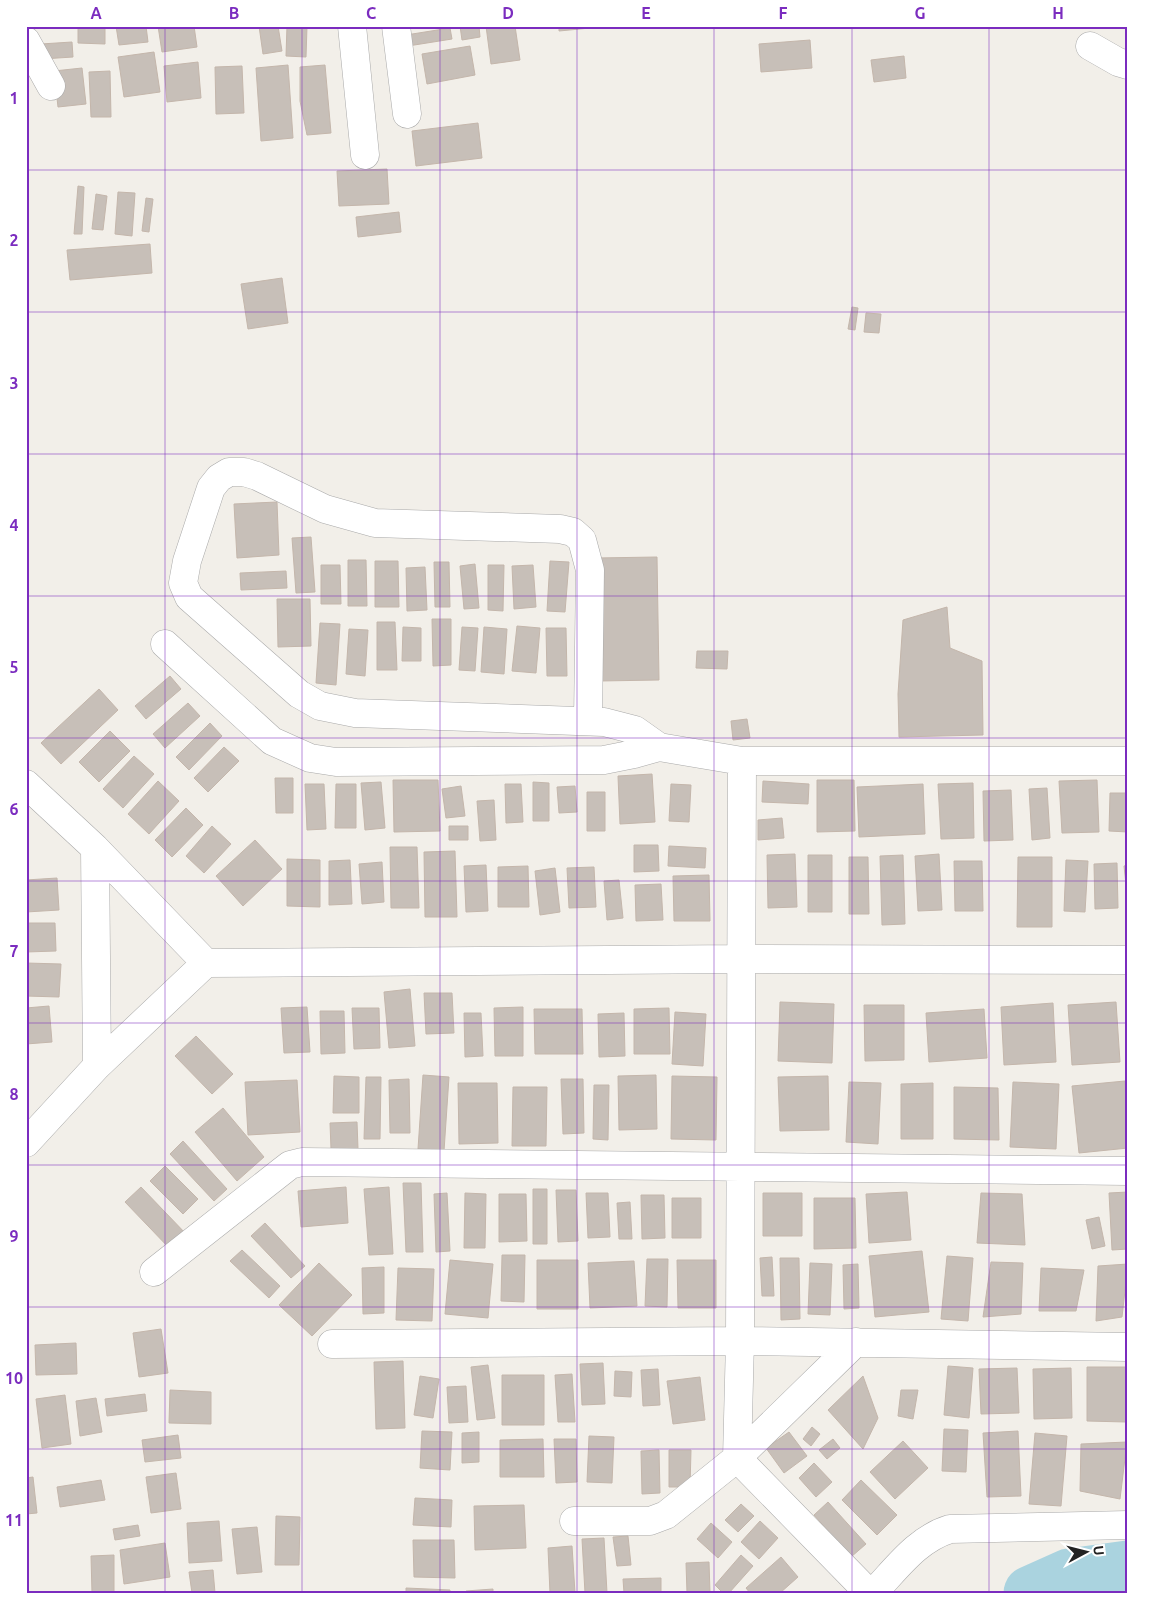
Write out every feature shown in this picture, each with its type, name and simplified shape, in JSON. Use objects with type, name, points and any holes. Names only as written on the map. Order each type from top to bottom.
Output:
[{"type":"street","points":[[352,26],[365,155]]},
{"type":"street","points":[[396,26],[407,114]]},
{"type":"street","points":[[26,40],[51,86]]},
{"type":"street","points":[[1090,46],[1118,62],[1128,65]]},
{"type":"street","points":[[588,722],[590,570],[582,540],[573,532],[560,529],[376,524],[325,509],[296,496],[272,482],[244,472],[229,472],[219,478],[211,488],[185,566],[183,583],[186,590],[190,597],[308,700],[332,710],[355,713],[588,722],[604,722],[634,730],[659,747],[742,761],[1128,761]]},
{"type":"street","points":[[165,644],[272,741],[310,758],[336,762],[604,760],[659,747]]},
{"type":"street","points":[[742,761],[742,1166],[737,1458],[868,1593]]},
{"type":"street","points":[[26,784],[96,848],[206,963]]},
{"type":"street","points":[[96,848],[97,1066]]},
{"type":"street","points":[[26,1143],[97,1066],[206,963],[741,959],[1128,960]]},
{"type":"street","points":[[154,1272],[290,1165],[302,1162],[1128,1171]]},
{"type":"street","points":[[332,1344],[740,1341],[1128,1348]]},
{"type":"street","points":[[574,1521],[650,1520],[666,1515],[737,1458],[856,1342]]},
{"type":"street","points":[[873,1593],[920,1544],[934,1534],[950,1529],[1128,1524]]},
{"type":"building","points":[[78,26],[105,26],[105,44],[78,43]]},
{"type":"building","points":[[116,26],[146,26],[148,42],[119,45]]},
{"type":"building","points":[[158,26],[194,26],[197,47],[162,52]]},
{"type":"building","points":[[259,26],[278,26],[282,51],[263,54]]},
{"type":"building","points":[[287,26],[307,26],[306,57],[286,56]]},
{"type":"building","points":[[460,26],[479,26],[480,37],[462,40]]},
{"type":"building","points":[[486,26],[515,26],[520,60],[491,64]]},
{"type":"building","points":[[559,26],[590,26],[590,28],[559,31]]},
{"type":"building","points":[[450,28],[452,39],[408,46],[406,35]]},
{"type":"building","points":[[810,40],[812,68],[761,72],[759,44]]},
{"type":"building","points":[[72,42],[73,57],[42,59],[41,44]]},
{"type":"building","points":[[470,46],[475,75],[427,84],[422,54]]},
{"type":"building","points":[[154,52],[160,92],[124,97],[118,57]]},
{"type":"building","points":[[904,56],[906,78],[874,82],[871,60]]},
{"type":"building","points":[[198,62],[201,98],[167,102],[164,66]]},
{"type":"building","points":[[288,65],[293,138],[261,141],[256,68]]},
{"type":"building","points":[[325,65],[331,133],[307,135],[300,101],[300,67]]},
{"type":"building","points":[[242,66],[244,113],[216,114],[215,67]]},
{"type":"building","points":[[82,68],[86,104],[58,107],[54,71]]},
{"type":"building","points":[[110,71],[111,117],[91,117],[89,72]]},
{"type":"building","points":[[478,123],[482,158],[416,166],[412,131]]},
{"type":"building","points":[[387,169],[389,204],[339,206],[337,171]]},
{"type":"building","points":[[78,186],[84,187],[82,234],[74,234]]},
{"type":"building","points":[[118,192],[135,193],[132,236],[115,234]]},
{"type":"building","points":[[96,194],[107,196],[103,230],[92,229]]},
{"type":"building","points":[[146,198],[153,199],[149,232],[142,231]]},
{"type":"building","points":[[399,212],[401,232],[358,237],[356,217]]},
{"type":"building","points":[[150,244],[152,273],[70,280],[67,250]]},
{"type":"building","points":[[282,278],[288,323],[248,329],[241,284]]},
{"type":"building","points":[[852,307],[858,308],[855,330],[848,329]]},
{"type":"building","points":[[866,313],[881,314],[879,333],[864,332]]},
{"type":"building","points":[[277,502],[279,555],[237,558],[234,504]]},
{"type":"building","points":[[311,537],[315,592],[296,593],[292,538]]},
{"type":"building","points":[[657,557],[659,680],[599,681],[596,558]]},
{"type":"building","points":[[348,560],[366,560],[367,606],[348,606]]},
{"type":"building","points":[[375,561],[398,561],[399,607],[375,607]]},
{"type":"building","points":[[550,561],[569,562],[565,612],[547,611]]},
{"type":"building","points":[[434,562],[449,562],[450,607],[435,607]]},
{"type":"building","points":[[475,564],[479,608],[464,609],[460,566]]},
{"type":"building","points":[[321,565],[340,565],[341,604],[321,604]]},
{"type":"building","points":[[488,565],[504,565],[503,611],[488,610]]},
{"type":"building","points":[[533,565],[536,607],[514,609],[512,566]]},
{"type":"building","points":[[425,567],[427,610],[407,611],[406,568]]},
{"type":"building","points":[[286,571],[287,588],[241,590],[240,573]]},
{"type":"building","points":[[277,599],[310,599],[311,646],[278,647]]},
{"type":"building","points":[[947,607],[950,648],[982,661],[983,735],[899,737],[898,694],[903,620]]},
{"type":"building","points":[[432,619],[451,619],[451,665],[433,666]]},
{"type":"building","points":[[377,622],[395,622],[397,670],[377,670]]},
{"type":"building","points":[[320,623],[340,624],[336,685],[316,683]]},
{"type":"building","points":[[517,626],[540,628],[536,673],[512,671]]},
{"type":"building","points":[[403,627],[421,628],[421,661],[402,661]]},
{"type":"building","points":[[462,627],[478,628],[475,671],[459,670]]},
{"type":"building","points":[[484,627],[507,629],[504,674],[481,672]]},
{"type":"building","points":[[546,628],[566,628],[567,676],[547,676]]},
{"type":"building","points":[[349,629],[368,630],[365,676],[346,674]]},
{"type":"building","points":[[697,651],[728,651],[727,669],[696,668]]},
{"type":"building","points":[[170,676],[181,689],[146,719],[135,706]]},
{"type":"building","points":[[99,689],[118,710],[61,764],[41,743]]},
{"type":"building","points":[[188,703],[200,716],[165,748],[153,734]]},
{"type":"building","points":[[747,719],[750,738],[733,740],[731,721]]},
{"type":"building","points":[[210,723],[222,736],[189,770],[176,757]]},
{"type":"building","points":[[110,731],[130,751],[99,782],[79,762]]},
{"type":"building","points":[[224,747],[239,761],[208,792],[194,778]]},
{"type":"building","points":[[134,756],[154,774],[123,808],[103,789]]},
{"type":"building","points":[[652,774],[655,822],[620,824],[618,776]]},
{"type":"building","points":[[275,778],[293,778],[293,813],[276,813]]},
{"type":"building","points":[[393,780],[438,780],[440,831],[394,832]]},
{"type":"building","points":[[817,780],[854,780],[855,831],[817,832]]},
{"type":"building","points":[[1097,780],[1099,832],[1062,833],[1059,781]]},
{"type":"building","points":[[158,781],[179,801],[149,834],[128,814]]},
{"type":"building","points":[[763,781],[809,784],[808,804],[762,802]]},
{"type":"building","points":[[381,782],[385,828],[365,830],[361,783]]},
{"type":"building","points":[[533,782],[549,783],[549,821],[533,821]]},
{"type":"building","points":[[973,783],[974,838],[941,839],[938,784]]},
{"type":"building","points":[[305,784],[324,784],[326,829],[307,830]]},
{"type":"building","points":[[336,784],[356,784],[356,828],[335,828]]},
{"type":"building","points":[[505,784],[521,784],[523,822],[506,823]]},
{"type":"building","points":[[671,784],[691,785],[689,822],[669,821]]},
{"type":"building","points":[[923,784],[925,834],[859,837],[857,787]]},
{"type":"building","points":[[461,786],[465,816],[446,818],[442,789]]},
{"type":"building","points":[[575,786],[577,812],[559,813],[557,787]]},
{"type":"building","points":[[1047,788],[1050,838],[1032,840],[1029,789]]},
{"type":"building","points":[[1011,790],[1013,840],[984,841],[983,791]]},
{"type":"building","points":[[587,792],[605,792],[605,831],[587,831]]},
{"type":"building","points":[[1110,793],[1128,793],[1128,832],[1109,831]]},
{"type":"building","points":[[494,800],[496,840],[480,841],[477,801]]},
{"type":"building","points":[[186,808],[203,825],[172,857],[155,840]]},
{"type":"building","points":[[782,818],[784,838],[758,840],[758,820]]},
{"type":"building","points":[[212,826],[231,844],[204,873],[186,856]]},
{"type":"building","points":[[449,826],[468,826],[468,840],[449,840]]},
{"type":"building","points":[[255,840],[282,869],[243,906],[216,876]]},
{"type":"building","points":[[634,845],[658,845],[659,871],[634,872]]},
{"type":"building","points":[[669,846],[706,848],[705,868],[668,866]]},
{"type":"building","points":[[390,847],[417,847],[419,908],[391,908]]},
{"type":"building","points":[[455,851],[457,917],[425,917],[424,852]]},
{"type":"building","points":[[795,854],[797,907],[768,908],[767,855]]},
{"type":"building","points":[[939,854],[942,910],[918,911],[915,856]]},
{"type":"building","points":[[808,855],[832,855],[832,912],[808,912]]},
{"type":"building","points":[[903,855],[905,924],[882,925],[880,856]]},
{"type":"building","points":[[849,857],[868,857],[869,914],[849,914]]},
{"type":"building","points":[[1018,857],[1052,857],[1052,927],[1017,927]]},
{"type":"building","points":[[287,859],[320,860],[320,907],[287,906]]},
{"type":"building","points":[[350,860],[352,904],[329,905],[329,861]]},
{"type":"building","points":[[1066,860],[1088,861],[1085,912],[1064,911]]},
{"type":"building","points":[[954,861],[982,861],[983,911],[955,911]]},
{"type":"building","points":[[382,862],[384,902],[362,904],[359,864]]},
{"type":"building","points":[[1117,863],[1118,908],[1095,909],[1094,864]]},
{"type":"building","points":[[486,865],[488,911],[466,912],[464,866]]},
{"type":"building","points":[[1128,865],[1128,903],[1124,866]]},
{"type":"building","points":[[528,866],[529,907],[498,907],[498,867]]},
{"type":"building","points":[[594,867],[596,907],[569,908],[567,868]]},
{"type":"building","points":[[555,868],[560,912],[540,915],[535,871]]},
{"type":"building","points":[[709,875],[710,921],[674,921],[673,876]]},
{"type":"building","points":[[57,878],[59,910],[26,912],[26,880]]},
{"type":"building","points":[[619,880],[623,918],[607,920],[604,881]]},
{"type":"building","points":[[661,884],[663,920],[636,921],[635,885]]},
{"type":"building","points":[[26,923],[55,923],[56,951],[26,952]]},
{"type":"building","points":[[26,963],[61,964],[59,997],[26,996]]},
{"type":"building","points":[[410,989],[415,1046],[389,1048],[384,992]]},
{"type":"building","points":[[424,993],[452,993],[454,1033],[426,1034]]},
{"type":"building","points":[[780,1002],[834,1004],[832,1063],[778,1061]]},
{"type":"building","points":[[1116,1002],[1120,1062],[1072,1065],[1068,1005]]},
{"type":"building","points":[[1053,1003],[1056,1062],[1004,1065],[1001,1007]]},
{"type":"building","points":[[864,1005],[904,1005],[904,1060],[865,1061]]},
{"type":"building","points":[[49,1006],[52,1042],[26,1044],[26,1008]]},
{"type":"building","points":[[307,1007],[310,1052],[284,1053],[281,1008]]},
{"type":"building","points":[[523,1007],[523,1056],[495,1056],[494,1008]]},
{"type":"building","points":[[352,1008],[379,1008],[380,1048],[354,1049]]},
{"type":"building","points":[[669,1008],[670,1054],[634,1054],[634,1009]]},
{"type":"building","points":[[534,1009],[582,1009],[583,1054],[535,1054]]},
{"type":"building","points":[[984,1009],[987,1058],[929,1062],[926,1013]]},
{"type":"building","points":[[320,1011],[344,1011],[345,1053],[321,1054]]},
{"type":"building","points":[[675,1012],[706,1014],[703,1066],[672,1064]]},
{"type":"building","points":[[464,1013],[481,1013],[483,1056],[465,1057]]},
{"type":"building","points":[[624,1013],[625,1056],[599,1057],[598,1014]]},
{"type":"building","points":[[196,1036],[233,1074],[212,1094],[175,1056]]},
{"type":"building","points":[[423,1075],[449,1077],[444,1151],[418,1149]]},
{"type":"building","points":[[656,1075],[657,1129],[619,1130],[618,1076]]},
{"type":"building","points":[[334,1076],[359,1077],[359,1113],[333,1113]]},
{"type":"building","points":[[672,1076],[717,1077],[716,1140],[671,1139]]},
{"type":"building","points":[[828,1076],[829,1130],[780,1131],[778,1077]]},
{"type":"building","points":[[366,1077],[381,1077],[380,1139],[364,1139]]},
{"type":"building","points":[[409,1079],[410,1133],[390,1133],[389,1080]]},
{"type":"building","points":[[561,1079],[583,1079],[584,1133],[563,1134]]},
{"type":"building","points":[[297,1080],[300,1132],[248,1135],[245,1082]]},
{"type":"building","points":[[1125,1081],[1128,1148],[1079,1153],[1072,1086]]},
{"type":"building","points":[[849,1082],[881,1083],[878,1144],[846,1142]]},
{"type":"building","points":[[1013,1082],[1059,1084],[1056,1149],[1010,1147]]},
{"type":"building","points":[[458,1083],[497,1083],[498,1143],[459,1144]]},
{"type":"building","points":[[933,1083],[933,1139],[901,1139],[901,1084]]},
{"type":"building","points":[[594,1085],[609,1085],[608,1140],[593,1139]]},
{"type":"building","points":[[513,1087],[547,1087],[546,1146],[512,1146]]},
{"type":"building","points":[[954,1087],[998,1088],[999,1140],[954,1139]]},
{"type":"building","points":[[223,1108],[264,1157],[237,1181],[195,1132]]},
{"type":"building","points":[[357,1122],[358,1149],[331,1149],[330,1123]]},
{"type":"building","points":[[183,1141],[227,1189],[214,1201],[170,1154]]},
{"type":"building","points":[[165,1166],[198,1199],[183,1214],[150,1181]]},
{"type":"building","points":[[403,1183],[421,1183],[423,1252],[406,1252]]},
{"type":"building","points":[[141,1187],[188,1236],[172,1251],[125,1202]]},
{"type":"building","points":[[346,1187],[348,1223],[301,1227],[298,1191]]},
{"type":"building","points":[[389,1187],[393,1254],[369,1255],[364,1189]]},
{"type":"building","points":[[533,1189],[547,1189],[547,1244],[533,1244]]},
{"type":"building","points":[[556,1190],[576,1190],[578,1241],[558,1242]]},
{"type":"building","points":[[907,1192],[911,1240],[869,1243],[866,1194]]},
{"type":"building","points":[[1128,1192],[1128,1249],[1112,1250],[1109,1193]]},
{"type":"building","points":[[447,1193],[450,1251],[436,1252],[434,1194]]},
{"type":"building","points":[[465,1193],[486,1194],[485,1248],[464,1248]]},
{"type":"building","points":[[586,1193],[608,1193],[610,1237],[588,1238]]},
{"type":"building","points":[[763,1193],[802,1193],[802,1236],[763,1236]]},
{"type":"building","points":[[981,1193],[1022,1194],[1025,1245],[977,1243]]},
{"type":"building","points":[[499,1194],[526,1194],[527,1241],[499,1242]]},
{"type":"building","points":[[641,1195],[664,1195],[665,1238],[642,1239]]},
{"type":"building","points":[[672,1198],[701,1198],[701,1238],[672,1238]]},
{"type":"building","points":[[814,1198],[855,1198],[856,1248],[814,1249]]},
{"type":"building","points":[[630,1202],[632,1239],[619,1239],[617,1203]]},
{"type":"building","points":[[1099,1217],[1105,1246],[1092,1249],[1086,1220]]},
{"type":"building","points":[[265,1223],[305,1266],[291,1278],[251,1236]]},
{"type":"building","points":[[242,1250],[280,1286],[269,1298],[230,1261]]},
{"type":"building","points":[[922,1251],[929,1312],[875,1317],[869,1256]]},
{"type":"building","points":[[502,1255],[525,1255],[524,1302],[501,1301]]},
{"type":"building","points":[[947,1256],[973,1258],[968,1321],[941,1319]]},
{"type":"building","points":[[772,1257],[774,1296],[762,1296],[760,1258]]},
{"type":"building","points":[[780,1258],[799,1258],[800,1319],[781,1320]]},
{"type":"building","points":[[647,1259],[668,1259],[667,1307],[645,1306]]},
{"type":"building","points":[[450,1260],[493,1264],[488,1318],[445,1314]]},
{"type":"building","points":[[537,1260],[578,1260],[578,1309],[537,1309]]},
{"type":"building","points":[[677,1260],[716,1260],[716,1308],[678,1308]]},
{"type":"building","points":[[634,1261],[637,1306],[590,1308],[588,1263]]},
{"type":"building","points":[[991,1262],[1023,1263],[1021,1314],[983,1317]]},
{"type":"building","points":[[319,1263],[352,1295],[312,1336],[279,1305]]},
{"type":"building","points":[[810,1263],[832,1264],[830,1315],[808,1314]]},
{"type":"building","points":[[858,1264],[859,1308],[844,1309],[843,1265]]},
{"type":"building","points":[[1128,1264],[1122,1317],[1096,1321],[1098,1266]]},
{"type":"building","points":[[384,1267],[384,1313],[363,1314],[362,1268]]},
{"type":"building","points":[[398,1268],[434,1269],[432,1321],[396,1320]]},
{"type":"building","points":[[1041,1268],[1084,1270],[1076,1311],[1039,1311]]},
{"type":"building","points":[[161,1329],[168,1373],[139,1377],[133,1333]]},
{"type":"building","points":[[76,1343],[77,1374],[36,1375],[35,1345]]},
{"type":"building","points":[[403,1361],[405,1428],[376,1429],[374,1362]]},
{"type":"building","points":[[603,1363],[605,1404],[582,1405],[580,1364]]},
{"type":"building","points":[[488,1365],[495,1418],[477,1420],[471,1367]]},
{"type":"building","points":[[948,1366],[973,1368],[969,1418],[944,1415]]},
{"type":"building","points":[[1087,1367],[1126,1367],[1126,1422],[1087,1421]]},
{"type":"building","points":[[1017,1368],[1019,1413],[981,1414],[979,1369]]},
{"type":"building","points":[[1071,1368],[1072,1418],[1034,1419],[1033,1369]]},
{"type":"building","points":[[658,1369],[660,1405],[643,1406],[641,1370]]},
{"type":"building","points":[[615,1371],[632,1372],[631,1397],[614,1396]]},
{"type":"building","points":[[572,1374],[575,1422],[558,1422],[555,1375]]},
{"type":"building","points":[[502,1375],[544,1375],[544,1425],[502,1425]]},
{"type":"building","points":[[420,1376],[439,1379],[433,1418],[414,1415]]},
{"type":"building","points":[[863,1376],[878,1418],[863,1449],[828,1410]]},
{"type":"building","points":[[700,1377],[705,1420],[673,1424],[667,1381]]},
{"type":"building","points":[[466,1386],[468,1422],[449,1423],[447,1387]]},
{"type":"building","points":[[170,1390],[211,1392],[211,1424],[169,1423]]},
{"type":"building","points":[[901,1390],[918,1390],[913,1419],[898,1416]]},
{"type":"building","points":[[145,1394],[147,1411],[107,1416],[105,1399]]},
{"type":"building","points":[[65,1395],[71,1444],[42,1448],[36,1399]]},
{"type":"building","points":[[96,1398],[102,1432],[80,1436],[76,1401]]},
{"type":"building","points":[[812,1427],[820,1434],[811,1446],[803,1439]]},
{"type":"building","points":[[944,1429],[968,1430],[966,1472],[942,1471]]},
{"type":"building","points":[[422,1431],[452,1432],[450,1470],[420,1468]]},
{"type":"building","points":[[1018,1431],[1021,1496],[987,1497],[983,1433]]},
{"type":"building","points":[[479,1432],[479,1462],[462,1463],[462,1433]]},
{"type":"building","points":[[789,1432],[807,1456],[784,1473],[766,1448]]},
{"type":"building","points":[[1035,1433],[1067,1436],[1061,1506],[1029,1504]]},
{"type":"building","points":[[178,1435],[181,1458],[145,1462],[142,1440]]},
{"type":"building","points":[[589,1436],[614,1437],[612,1483],[587,1482]]},
{"type":"building","points":[[543,1439],[544,1477],[500,1477],[500,1440]]},
{"type":"building","points":[[554,1439],[576,1439],[577,1482],[556,1483]]},
{"type":"building","points":[[833,1439],[840,1448],[827,1459],[819,1450]]},
{"type":"building","points":[[903,1441],[928,1468],[895,1499],[870,1472]]},
{"type":"building","points":[[1127,1442],[1120,1499],[1080,1491],[1081,1444]]},
{"type":"building","points":[[659,1450],[660,1493],[642,1494],[641,1451]]},
{"type":"building","points":[[669,1450],[691,1450],[690,1487],[669,1487]]},
{"type":"building","points":[[814,1463],[832,1482],[816,1497],[799,1478]]},
{"type":"building","points":[[176,1473],[181,1509],[151,1513],[146,1477]]},
{"type":"building","points":[[33,1477],[37,1513],[26,1514],[26,1478]]},
{"type":"building","points":[[101,1480],[105,1500],[60,1507],[57,1487]]},
{"type":"building","points":[[861,1480],[897,1515],[877,1535],[842,1500]]},
{"type":"building","points":[[415,1498],[452,1500],[451,1527],[413,1525]]},
{"type":"building","points":[[828,1502],[866,1544],[851,1557],[814,1515]]},
{"type":"building","points":[[741,1504],[754,1516],[738,1532],[725,1520]]},
{"type":"building","points":[[524,1505],[526,1548],[475,1550],[474,1506]]},
{"type":"building","points":[[276,1516],[300,1517],[299,1565],[275,1565]]},
{"type":"building","points":[[219,1521],[222,1561],[189,1563],[187,1523]]},
{"type":"building","points":[[760,1521],[778,1538],[759,1559],[741,1542]]},
{"type":"building","points":[[711,1523],[732,1542],[718,1558],[697,1539]]},
{"type":"building","points":[[138,1525],[140,1536],[115,1540],[113,1529]]},
{"type":"building","points":[[257,1527],[262,1572],[237,1574],[232,1529]]},
{"type":"building","points":[[628,1536],[631,1565],[617,1566],[613,1537]]},
{"type":"building","points":[[604,1538],[607,1593],[585,1593],[582,1539]]},
{"type":"building","points":[[413,1540],[454,1540],[455,1578],[414,1577]]},
{"type":"building","points":[[165,1543],[170,1577],[124,1584],[120,1550]]},
{"type":"building","points":[[572,1546],[575,1593],[550,1593],[548,1548]]},
{"type":"building","points":[[114,1555],[114,1593],[92,1593],[91,1556]]},
{"type":"building","points":[[741,1555],[753,1566],[729,1593],[723,1593],[715,1585]]},
{"type":"building","points":[[781,1557],[798,1577],[780,1593],[750,1593],[746,1588]]},
{"type":"building","points":[[709,1562],[710,1593],[687,1593],[686,1563]]},
{"type":"building","points":[[213,1570],[215,1593],[192,1593],[189,1572]]},
{"type":"building","points":[[661,1578],[661,1593],[624,1593],[623,1579]]},
{"type":"building","points":[[406,1588],[450,1590],[450,1593],[406,1593]]},
{"type":"building","points":[[493,1589],[493,1593],[466,1593],[466,1591]]},
{"type":"waterway","points":[[1031,1593],[1069,1576],[1128,1568]]}]
